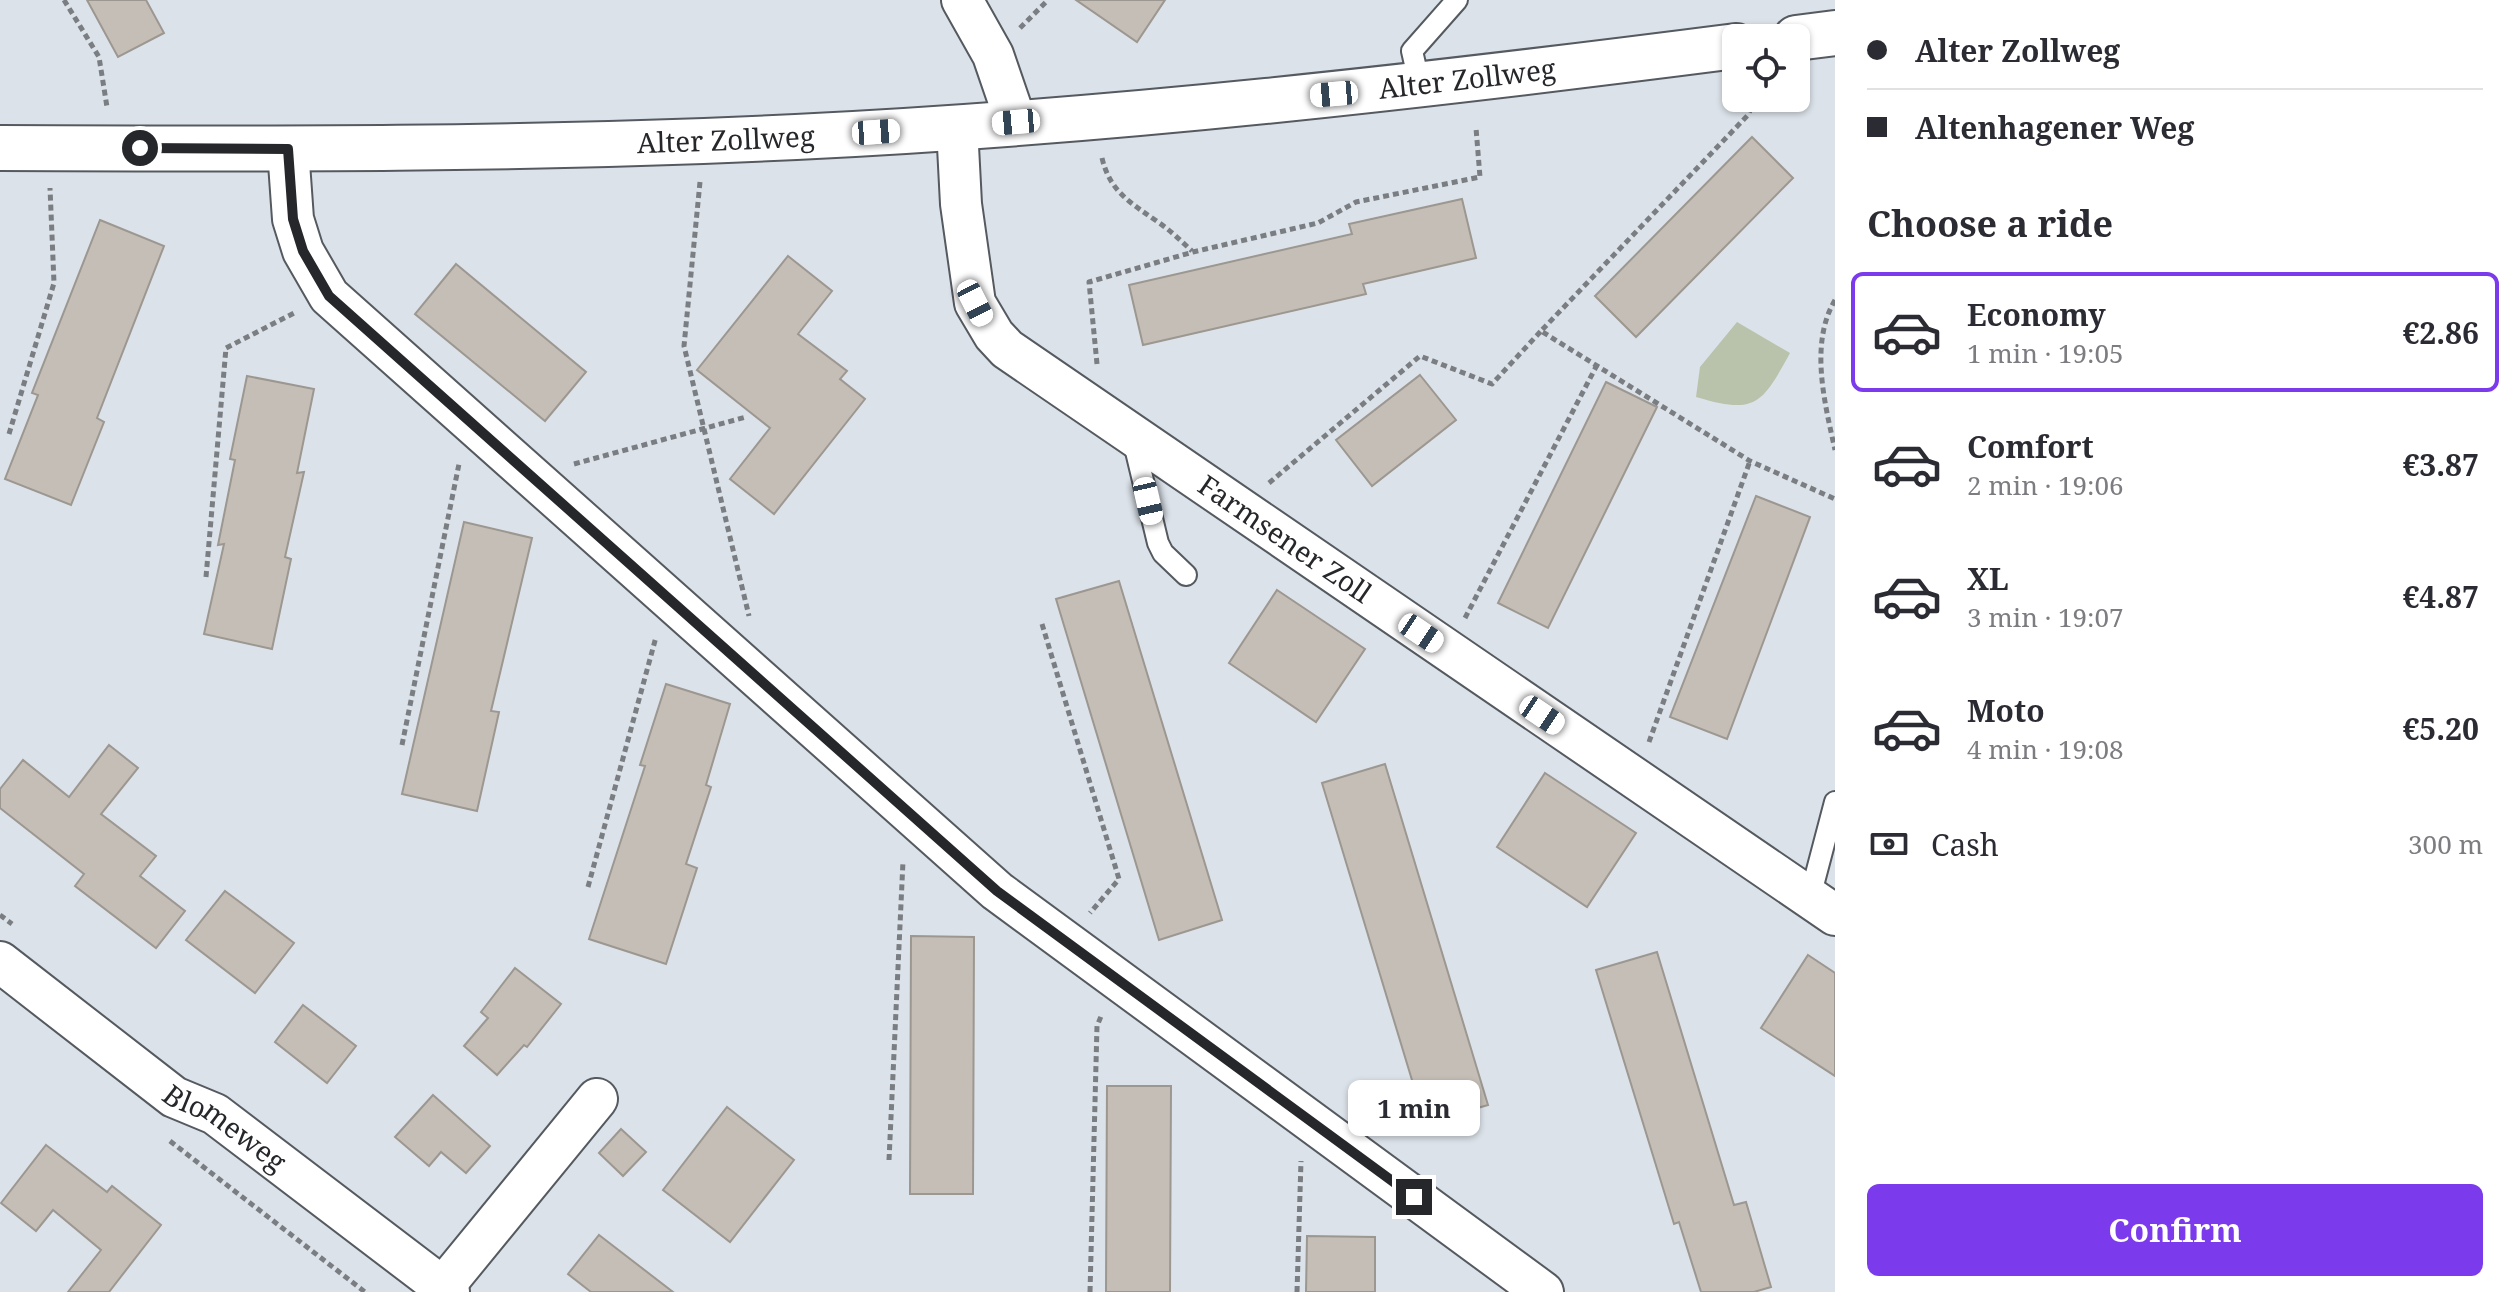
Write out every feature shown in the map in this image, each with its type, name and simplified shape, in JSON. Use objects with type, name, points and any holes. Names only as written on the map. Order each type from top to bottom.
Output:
[{"type":"street","points":[[962,0],[993,55],[1016,122]]},
{"type":"street","points":[[1810,36],[1835,33]]},
{"type":"street","name":"Alter Zollweg","points":[[0,148],[288,149],[795,137],[957,127],[1420,86],[1722,48]]},
{"type":"street","name":"Farmsener Zoll","points":[[957,127],[961,204],[975,303],[1007,349],[1822,906]]},
{"type":"street","points":[[288,149],[293,219],[303,251],[329,296],[997,891],[1543,1292]]},
{"type":"street","name":"Blomeweg","points":[[0,962],[174,1097],[215,1114],[444,1290]]},
{"type":"street","points":[[444,1290],[597,1099]]},
{"type":"lane","points":[[1420,86],[1412,51],[1457,0]]},
{"type":"lane","points":[[1132,435],[1158,543],[1163,553],[1186,575]]},
{"type":"lane","points":[[1822,906],[1835,802]]},
{"type":"path","points":[[64,0],[99,57],[106,83],[107,120]]},
{"type":"path","points":[[1258,491],[1420,356],[1492,384],[1749,112]]},
{"type":"path","points":[[1094,114],[1106,176],[1123,200],[1161,223],[1193,252]]},
{"type":"path","points":[[1097,367],[1089,282],[1193,252],[1318,223],[1356,202],[1480,177],[1476,128]]},
{"type":"path","points":[[700,181],[684,346],[752,627]]},
{"type":"path","points":[[9,434],[54,283],[50,187]]},
{"type":"path","points":[[1835,300],[1827,313],[1821,382],[1835,450]]},
{"type":"path","points":[[206,577],[226,348],[306,307]]},
{"type":"path","points":[[1541,331],[1598,363],[1750,461],[1835,499]]},
{"type":"path","points":[[1459,629],[1598,363]]},
{"type":"path","points":[[571,464],[746,417]]},
{"type":"path","points":[[402,745],[462,451]]},
{"type":"path","points":[[1644,756],[1750,461]]},
{"type":"path","points":[[588,887],[660,622]]},
{"type":"path","points":[[1042,624],[1119,879],[1082,922]]},
{"type":"path","points":[[889,1160],[903,851]]},
{"type":"path","points":[[1090,1292],[1097,1026],[1106,1004]]},
{"type":"path","points":[[159,1132],[365,1292]]},
{"type":"path","points":[[1297,1292],[1301,1147]]},
{"type":"green space","points":[[1737,322],[1790,353],[1772,384],[1755,401],[1732,405],[1696,397],[1700,367]]},
{"type":"building","points":[[87,0],[146,0],[164,33],[118,57]]},
{"type":"building","points":[[1076,0],[1165,0],[1137,42]]},
{"type":"building","points":[[1752,137],[1793,178],[1636,337],[1595,296]]},
{"type":"building","points":[[1462,199],[1476,258],[1363,284],[1366,294],[1143,345],[1129,285],[1352,234],[1349,224]]},
{"type":"building","points":[[100,220],[164,246],[97,418],[104,422],[71,505],[5,479],[38,395],[32,393]]},
{"type":"building","points":[[788,256],[832,291],[798,334],[847,371],[840,379],[865,399],[774,514],[730,479],[770,428],[697,370]]},
{"type":"building","points":[[456,264],[586,372],[545,421],[415,314]]},
{"type":"building","points":[[1420,375],[1456,420],[1372,486],[1336,440]]},
{"type":"building","points":[[247,376],[314,389],[297,473],[304,472],[285,557],[291,559],[272,649],[204,634],[224,544],[218,545],[235,460],[230,459]]},
{"type":"building","points":[[1606,382],[1657,407],[1548,628],[1498,603]]},
{"type":"building","points":[[1756,496],[1810,517],[1727,739],[1670,717]]},
{"type":"building","points":[[464,522],[532,538],[491,711],[499,712],[477,811],[402,794]]},
{"type":"building","points":[[1119,581],[1222,920],[1159,940],[1056,599]]},
{"type":"building","points":[[1277,590],[1365,649],[1316,722],[1229,663]]},
{"type":"building","points":[[666,684],[730,704],[706,785],[711,787],[686,864],[697,868],[666,964],[589,939],[645,766],[640,765]]},
{"type":"building","points":[[109,745],[138,768],[101,814],[156,856],[140,876],[185,911],[156,948],[75,886],[84,874],[0,808],[0,789],[23,760],[69,797]]},
{"type":"building","points":[[1385,764],[1488,1105],[1425,1123],[1322,783]]},
{"type":"building","points":[[1545,773],[1636,833],[1587,907],[1497,847]]},
{"type":"building","points":[[225,891],[294,943],[255,993],[186,940]]},
{"type":"building","points":[[911,936],[974,937],[973,1194],[910,1194]]},
{"type":"building","points":[[1657,952],[1734,1205],[1746,1202],[1771,1287],[1754,1292],[1701,1292],[1679,1222],[1674,1224],[1596,970]]},
{"type":"building","points":[[1808,955],[1835,973],[1835,1076],[1761,1028]]},
{"type":"building","points":[[515,968],[561,1004],[527,1047],[524,1045],[497,1075],[464,1046],[488,1018],[481,1012]]},
{"type":"building","points":[[303,1005],[356,1046],[327,1083],[275,1042]]},
{"type":"building","points":[[1107,1086],[1171,1086],[1170,1292],[1106,1292]]},
{"type":"building","points":[[433,1095],[490,1146],[466,1173],[441,1152],[429,1166],[395,1137]]},
{"type":"building","points":[[727,1107],[794,1160],[730,1242],[663,1190]]},
{"type":"building","points":[[621,1129],[646,1152],[623,1176],[599,1153]]},
{"type":"building","points":[[46,1145],[107,1192],[112,1186],[161,1225],[109,1292],[68,1292],[101,1250],[53,1210],[36,1231],[1,1203]]},
{"type":"building","points":[[599,1235],[673,1292],[591,1292],[568,1274]]},
{"type":"building","points":[[1307,1236],[1375,1237],[1375,1292],[1306,1292]]},
{"type":"route","points":[[140,148],[288,149],[293,219],[303,251],[329,296],[997,891],[1414,1197]]}]
